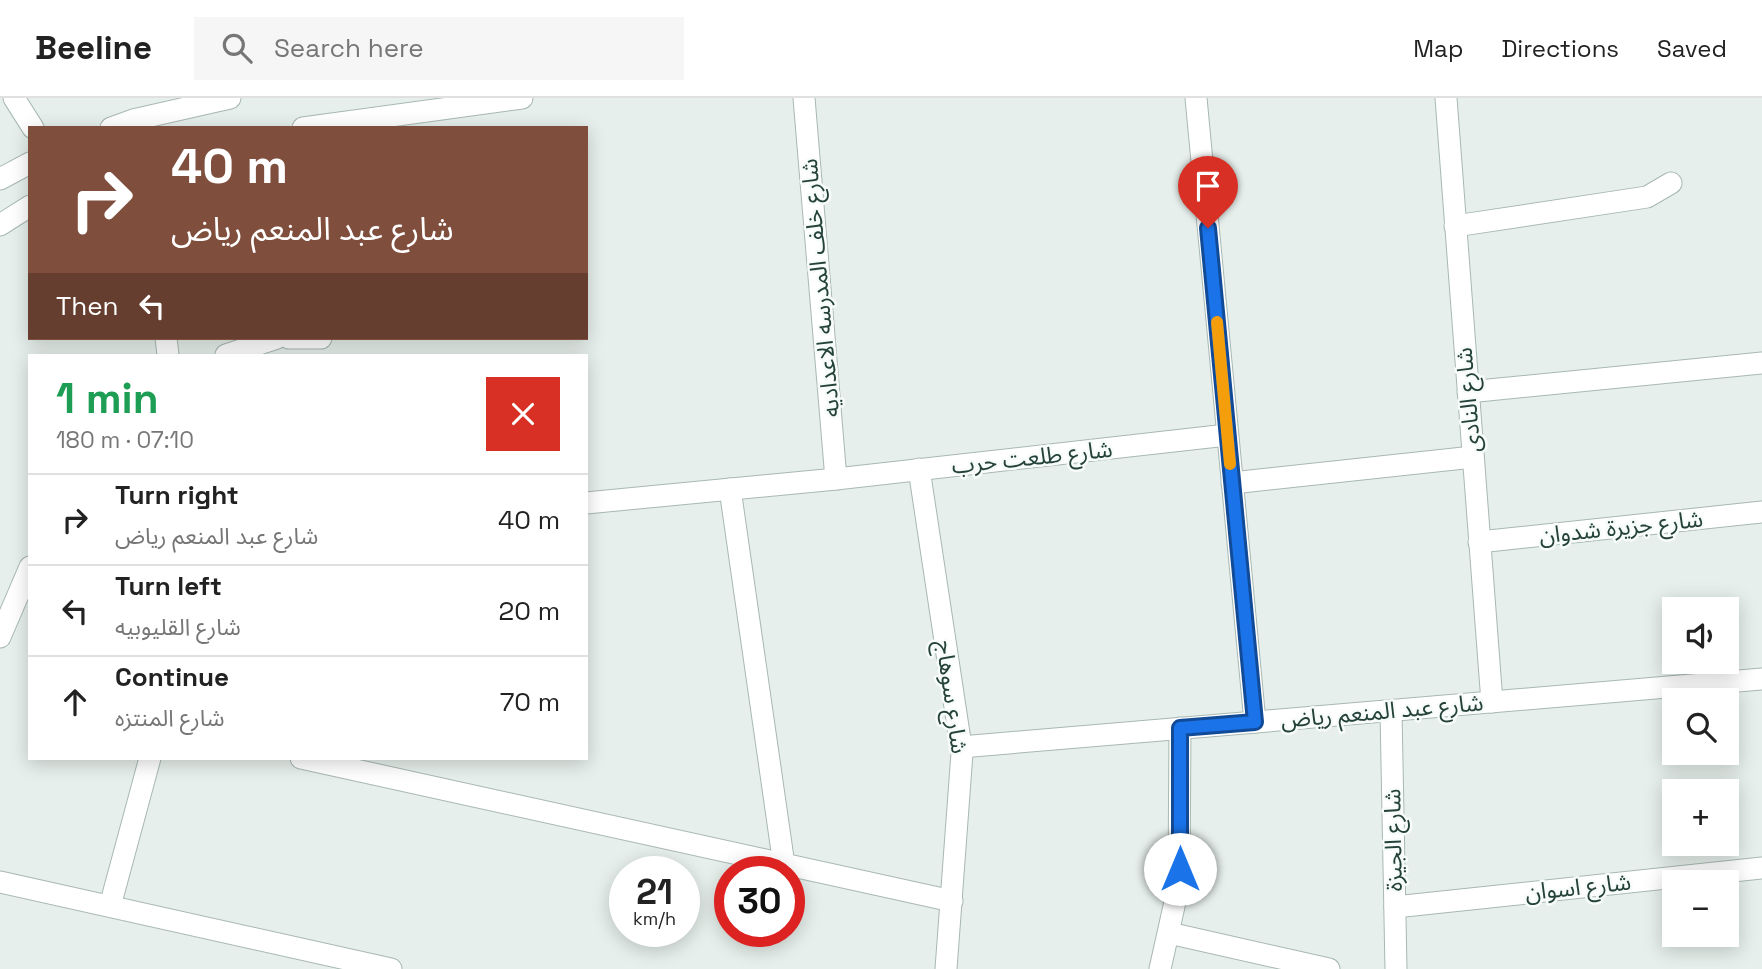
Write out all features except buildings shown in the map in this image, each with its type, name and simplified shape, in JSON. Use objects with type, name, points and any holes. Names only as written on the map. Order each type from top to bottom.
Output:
[{"type":"street","points":[[14,98],[32,126]]},
{"type":"street","points":[[116,126],[230,98]]},
{"type":"street","points":[[319,126],[522,98]]},
{"type":"street","name":"شارع خلف المدرسه الاعداديه","points":[[804,98],[836,479]]},
{"type":"street","points":[[1196,98],[1255,722]]},
{"type":"street","name":"شارع النادى","points":[[1446,98],[1492,702]]},
{"type":"street","points":[[0,179],[28,164]]},
{"type":"street","points":[[1455,226],[1647,197],[1671,183]]},
{"type":"street","points":[[0,225],[28,207]]},
{"type":"street","points":[[229,354],[271,340]]},
{"type":"street","points":[[1468,392],[1762,363]]},
{"type":"street","name":"شارع طلعت حرب","points":[[588,503],[836,479],[1227,435]]},
{"type":"street","points":[[1232,483],[1473,457]]},
{"type":"street","name":"شارع سوهاج","points":[[919,469],[962,759],[946,969]]},
{"type":"street","points":[[730,489],[783,856]]},
{"type":"street","name":"شارع جزيرة شدوان","points":[[1479,542],[1762,512]]},
{"type":"street","points":[[0,637],[28,573]]},
{"type":"street","name":"شارع عبد المنعم رياض","points":[[961,747],[1762,679]]},
{"type":"street","name":"شارع الجيزة","points":[[1391,711],[1396,969]]},
{"type":"street","points":[[1160,969],[1179,884],[1180,728]]},
{"type":"street","points":[[110,906],[149,760]]},
{"type":"street","points":[[310,760],[743,856]]},
{"type":"street","name":"شارع اسوان","points":[[1395,907],[1762,868]]},
{"type":"street","points":[[805,870],[952,901]]},
{"type":"street","points":[[0,882],[391,969]]},
{"type":"street","points":[[1168,933],[1329,969]]},
{"type":"slow traffic","points":[[1217,322],[1230,464]]},
{"type":"route","points":[[1180,869],[1180,728],[1255,722],[1208,228]]}]
